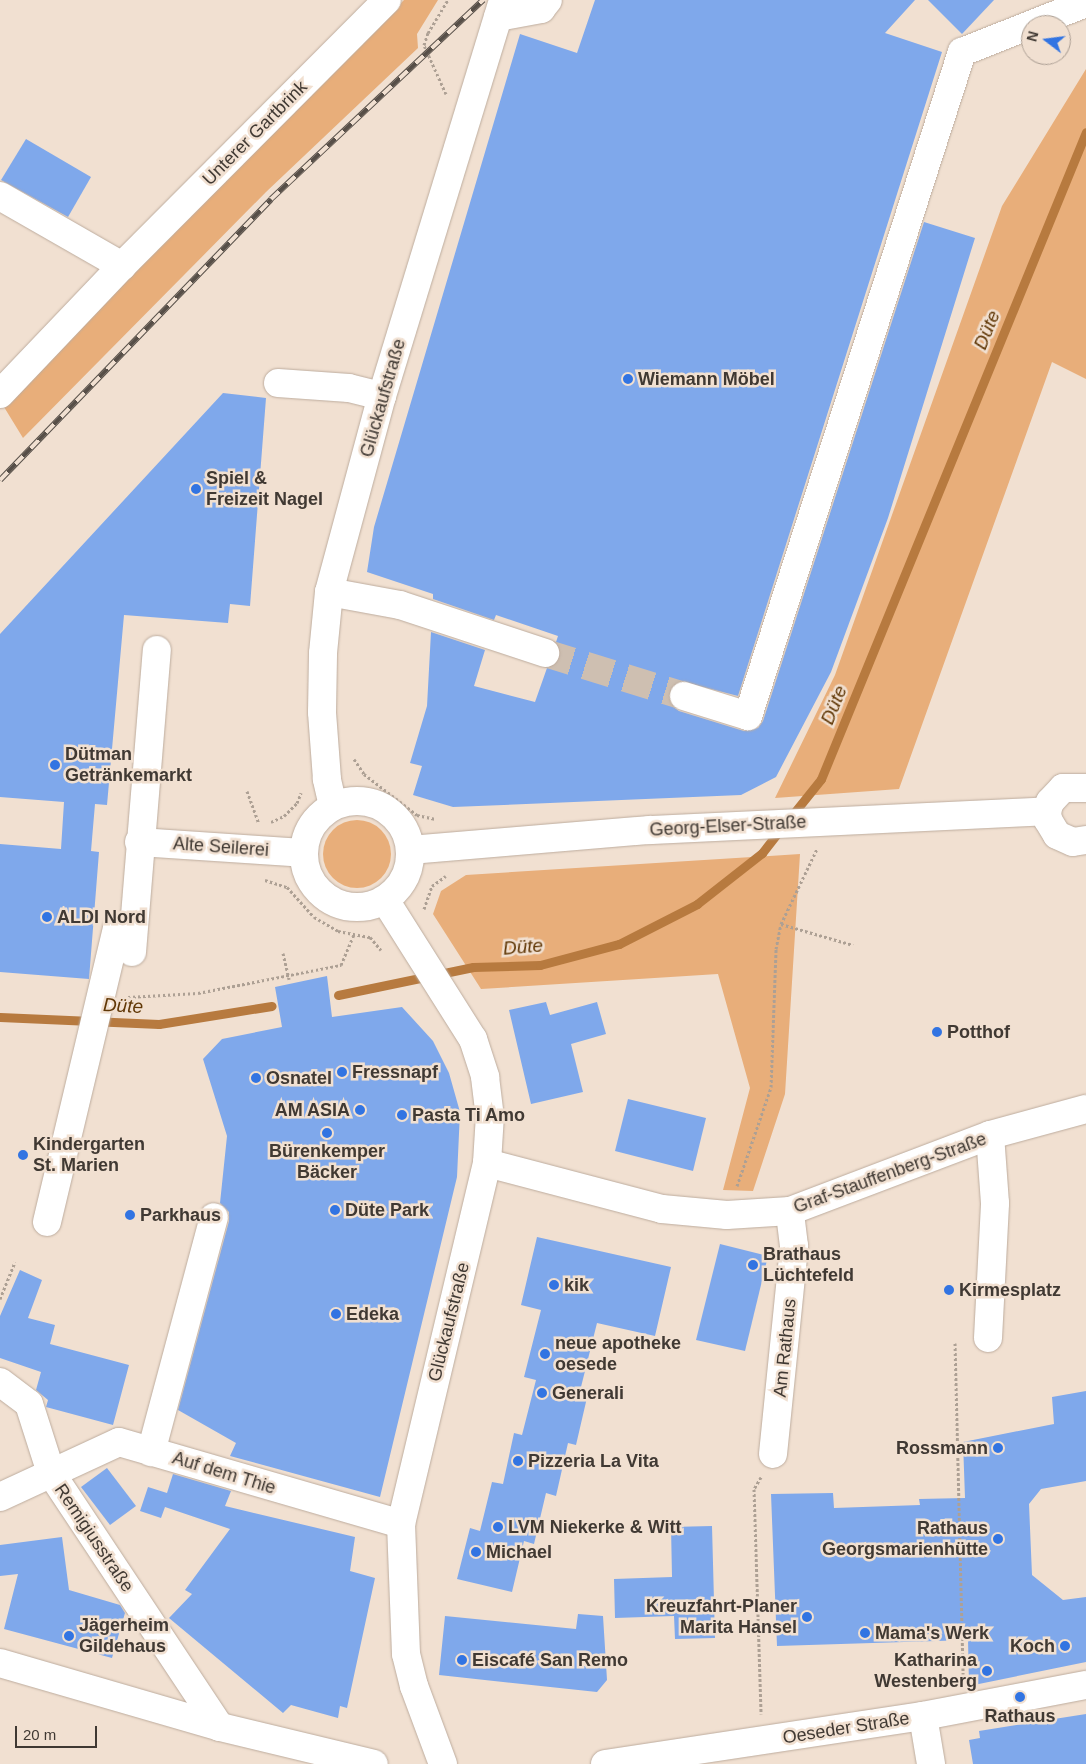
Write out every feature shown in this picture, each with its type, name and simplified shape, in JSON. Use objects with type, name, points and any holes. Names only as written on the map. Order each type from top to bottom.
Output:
[{"type":"street","name":"Unterer Gartbrink","points":[[0,394],[122,266],[388,0]]},
{"type":"street","points":[[500,8],[541,9],[548,0]]},
{"type":"street","points":[[684,696],[748,716],[962,52],[1086,3]]},
{"type":"street","name":"Glückaufstraße","points":[[333,806],[327,779],[322,712],[323,654],[329,592],[382,396],[500,8]]},
{"type":"street","points":[[0,196],[122,266]]},
{"type":"street","points":[[278,383],[349,388],[382,396]]},
{"type":"street","points":[[329,592],[400,605],[545,653]]},
{"type":"street","points":[[47,1222],[90,1041],[111,1000],[116,928],[132,939],[157,650]]},
{"type":"street","points":[[1084,849],[1057,835],[1048,820],[1047,811],[1050,802],[1063,788],[1086,788]]},
{"type":"street","points":[[349,801],[367,801],[383,807],[397,818],[406,833],[410,850],[405,878],[385,900],[353,908],[323,896],[308,876],[303,853],[312,825],[333,806],[349,801]]},
{"type":"street","name":"Georg-Elser-Straße","points":[[410,850],[540,837],[832,820],[1047,811]]},
{"type":"street","name":"Alte Seilerei","points":[[139,842],[303,853]]},
{"type":"street","name":"Glückaufstraße","points":[[385,900],[454,1006],[473,1039],[485,1077],[490,1115],[488,1163],[401,1524],[406,1654],[414,1686],[443,1764]]},
{"type":"street","name":"Graf-Stauffenberg-Straße","points":[[488,1163],[567,1181],[662,1209],[727,1215],[790,1211],[990,1136],[1086,1109]]},
{"type":"street","points":[[988,1338],[995,1203],[990,1136]]},
{"type":"street","name":"Am Rathaus","points":[[773,1454],[794,1246],[790,1211]]},
{"type":"street","points":[[151,1452],[214,1217]]},
{"type":"street","points":[[0,1382],[29,1404],[51,1473]]},
{"type":"street","name":"Auf dem Thie","points":[[0,1496],[119,1442],[401,1524]]},
{"type":"street","name":"Remigiusstraße","points":[[51,1473],[220,1727]]},
{"type":"street","points":[[0,1662],[220,1727],[374,1764]]},
{"type":"street","name":"Oeseder Straße","points":[[604,1764],[762,1742],[923,1716],[1086,1685]]},
{"type":"street","points":[[923,1716],[932,1764]]},
{"type":"path","points":[[354,759],[364,774],[417,815],[440,820]]},
{"type":"path","points":[[268,824],[284,816],[298,803],[302,790]]},
{"type":"path","points":[[247,791],[260,828]]},
{"type":"path","points":[[727,1215],[771,1087],[776,949],[781,924],[832,820]]},
{"type":"path","points":[[427,919],[424,910],[432,886],[453,871]]},
{"type":"path","points":[[257,877],[287,887],[314,917],[338,931],[370,937],[386,955]]},
{"type":"path","points":[[781,924],[853,945]]},
{"type":"path","points":[[111,1000],[198,993],[289,973],[341,965],[354,934]]},
{"type":"path","points":[[283,953],[289,979]]},
{"type":"path","points":[[0,1299],[15,1262]]},
{"type":"path","points":[[955,1343],[963,1688],[967,1708]]},
{"type":"path","points":[[762,1742],[754,1489],[773,1454]]},
{"type":"shaded area","points":[[404,0],[438,0],[417,34],[418,48],[266,192],[23,438],[4,407],[180,225]]},
{"type":"shaded area","points":[[1086,69],[1086,379],[1052,362],[899,789],[775,798],[835,675],[1002,206]]},
{"type":"shaded area","points":[[357,820],[370,823],[381,830],[388,841],[391,854],[388,867],[381,878],[370,885],[357,888],[344,885],[333,878],[326,867],[323,854],[326,841],[333,830],[344,823]]},
{"type":"shaded area","points":[[800,854],[785,1094],[753,1191],[723,1190],[750,1088],[718,974],[481,989],[433,914],[441,891],[466,875]]},
{"type":"building","name":"Wiemann Möbel","points":[[595,0],[915,0],[885,33],[942,52],[738,696],[680,681],[669,692],[672,706],[679,711],[744,731],[758,728],[763,721],[924,222],[975,238],[888,518],[831,672],[776,777],[741,795],[453,807],[413,795],[422,766],[410,763],[427,706],[431,632],[485,650],[474,686],[535,702],[547,668],[560,658],[556,642],[558,636],[496,615],[494,620],[433,599],[433,594],[367,572],[374,527],[520,34],[577,53]]},
{"type":"building","points":[[928,0],[994,0],[962,34]]},
{"type":"building","points":[[26,139],[91,177],[68,217],[1,180]]},
{"type":"building","points":[[223,393],[266,398],[250,606],[230,604],[228,623],[124,615],[107,805],[95,804],[91,851],[99,852],[89,979],[0,972],[0,844],[61,849],[64,802],[0,797],[0,634]]},
{"type":"building","name":"Düte Park","points":[[327,976],[332,1017],[402,1007],[433,1041],[449,1073],[460,1112],[457,1177],[380,1497],[230,1456],[236,1443],[178,1410],[229,1221],[229,1212],[220,1203],[227,1136],[203,1059],[222,1039],[282,1027],[275,987]]},
{"type":"building","points":[[546,1002],[550,1015],[597,1002],[606,1034],[571,1044],[583,1092],[531,1104],[509,1010]]},
{"type":"building","points":[[628,1099],[706,1118],[693,1171],[615,1151]]},
{"type":"building","points":[[537,1237],[671,1267],[655,1336],[597,1323],[581,1387],[589,1389],[576,1445],[568,1443],[556,1496],[546,1493],[534,1544],[524,1541],[512,1592],[457,1579],[470,1528],[480,1531],[492,1482],[503,1484],[514,1433],[522,1435],[536,1380],[524,1377],[541,1310],[521,1305]]},
{"type":"building","points":[[720,1244],[768,1256],[745,1351],[696,1340]]},
{"type":"building","points":[[20,1270],[42,1280],[28,1318],[55,1325],[50,1344],[129,1365],[113,1425],[46,1407],[48,1400],[36,1390],[41,1372],[0,1358],[0,1316]]},
{"type":"building","points":[[1086,1391],[1086,1481],[1041,1489],[1029,1504],[1032,1575],[1063,1600],[1086,1597],[1086,1662],[969,1686],[968,1640],[777,1646],[771,1494],[833,1493],[834,1508],[920,1505],[919,1499],[965,1498],[963,1442],[1054,1424],[1052,1397]]},
{"type":"building","points":[[107,1468],[136,1506],[110,1525],[81,1487]]},
{"type":"building","points":[[173,1474],[231,1491],[225,1506],[355,1537],[350,1571],[375,1578],[347,1708],[340,1706],[338,1718],[291,1705],[283,1713],[169,1618],[192,1594],[185,1590],[230,1529],[165,1507],[161,1518],[140,1511],[148,1487],[167,1493]]},
{"type":"building","points":[[712,1526],[715,1638],[675,1639],[674,1616],[615,1618],[614,1579],[672,1577],[671,1527]]},
{"type":"building","points":[[62,1537],[69,1590],[120,1605],[125,1613],[112,1658],[4,1629],[18,1574],[0,1576],[0,1545]]},
{"type":"building","points":[[578,1614],[603,1616],[607,1680],[597,1692],[439,1675],[445,1616],[576,1629]]},
{"type":"building","points":[[1086,1714],[1086,1764],[973,1764],[969,1740],[980,1738],[979,1731]]},
{"type":"waterway","name":"Düte","points":[[789,819],[821,779],[1086,132]]},
{"type":"waterway","name":"Düte","points":[[338,995],[473,967],[540,965],[619,944],[697,904],[762,853],[781,829]]},
{"type":"waterway","name":"Düte","points":[[0,1017],[159,1024],[272,1006]]},
{"type":"tunnel","points":[[545,653],[684,696]]},
{"type":"railway","points":[[0,480],[271,199],[483,0]]},
{"type":"place","name":"Wiemann Möbel","points":[[628,379]]},
{"type":"place","name":"Spiel & Freizeit Nagel","points":[[196,489]]},
{"type":"place","name":"Dütman Getränkemarkt","points":[[55,765]]},
{"type":"place","name":"ALDI Nord","points":[[47,917]]},
{"type":"place","name":"Potthof","points":[[937,1032]]},
{"type":"place","name":"Fressnapf","points":[[342,1072]]},
{"type":"place","name":"Osnatel","points":[[256,1078]]},
{"type":"place","name":"AM ASIA","points":[[360,1110]]},
{"type":"place","name":"Pasta Ti Amo","points":[[402,1115]]},
{"type":"place","name":"Bürenkemper Bäcker","points":[[327,1133]]},
{"type":"place","name":"Kindergarten St. Marien","points":[[23,1155]]},
{"type":"place","name":"Düte Park","points":[[335,1210]]},
{"type":"place","name":"Parkhaus","points":[[130,1215]]},
{"type":"place","name":"Brathaus Lüchtefeld","points":[[753,1265]]},
{"type":"place","name":"kik","points":[[554,1285]]},
{"type":"place","name":"Kirmesplatz","points":[[949,1290]]},
{"type":"place","name":"Edeka","points":[[336,1314]]},
{"type":"place","name":"neue apotheke oesede","points":[[545,1354]]},
{"type":"place","name":"Generali","points":[[542,1393]]},
{"type":"place","name":"Rossmann","points":[[998,1448]]},
{"type":"place","name":"Pizzeria La Vita","points":[[518,1461]]},
{"type":"place","name":"LVM Niekerke & Witt","points":[[498,1527]]},
{"type":"place","name":"Rathaus Georgsmarienhütte","points":[[998,1539]]},
{"type":"place","name":"Michael","points":[[476,1552]]},
{"type":"place","name":"Kreuzfahrt-Planer Marita Hansel","points":[[807,1617]]},
{"type":"place","name":"Mama's Werk","points":[[865,1633]]},
{"type":"place","name":"Jägerheim Gildehaus","points":[[69,1636]]},
{"type":"place","name":"Koch","points":[[1065,1646]]},
{"type":"place","name":"Eiscafé San Remo","points":[[462,1660]]},
{"type":"place","name":"Katharina Westenberg","points":[[987,1671]]},
{"type":"place","name":"Rathaus","points":[[1020,1697]]}]
